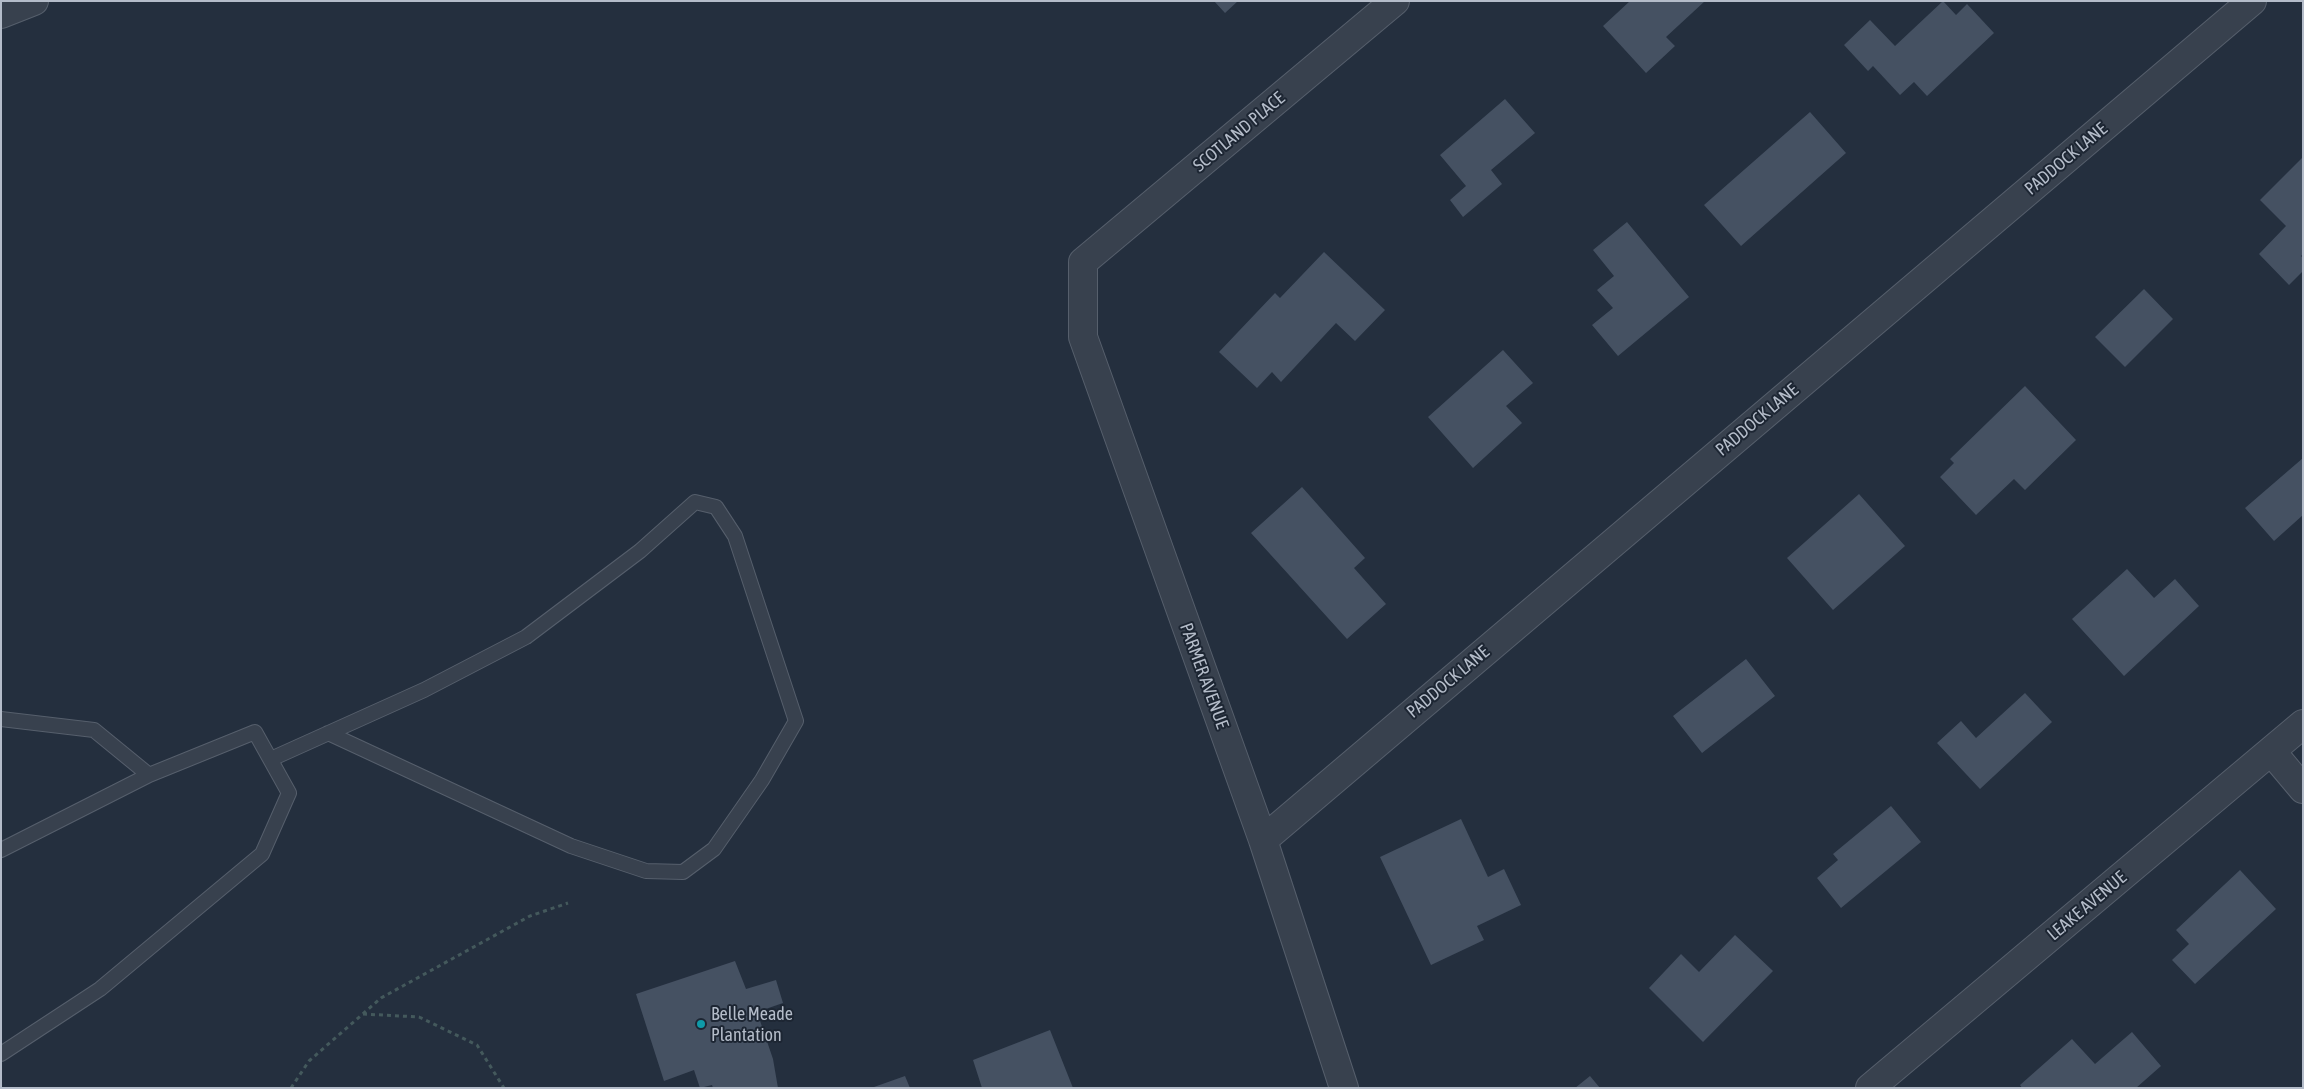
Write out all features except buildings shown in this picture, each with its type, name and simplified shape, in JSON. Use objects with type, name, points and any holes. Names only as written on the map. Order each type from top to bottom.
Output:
[{"type":"street","points":[[1,14],[34,1]]},
{"type":"street","name":"SCOTLAND PLACE","points":[[1083,262],[1395,1]]},
{"type":"street","name":"PADDOCK LANE","points":[[1263,840],[2252,1]]},
{"type":"street","name":"PARMER AVENUE","points":[[1083,262],[1084,337],[1263,840],[1344,1088]]},
{"type":"street","name":"LEAKE AVENUE","points":[[1870,1088],[2303,724]]},
{"type":"street","points":[[2271,750],[2303,789]]},
{"type":"lane","points":[[271,759],[424,690],[526,637],[640,552],[695,502],[716,507],[735,536],[796,721],[762,780],[714,849],[683,872],[646,871],[571,846],[328,734]]},
{"type":"lane","points":[[1,719],[94,730],[149,775]]},
{"type":"lane","points":[[1,850],[149,775],[256,732],[289,792],[262,854],[100,990],[1,1054]]},
{"type":"path","points":[[291,1088],[309,1061],[380,998],[530,916],[568,903]]},
{"type":"path","points":[[363,1014],[419,1017],[477,1045],[504,1088]]},
{"type":"place","name":"Belle Meade Plantation","points":[[701,1024]]}]
